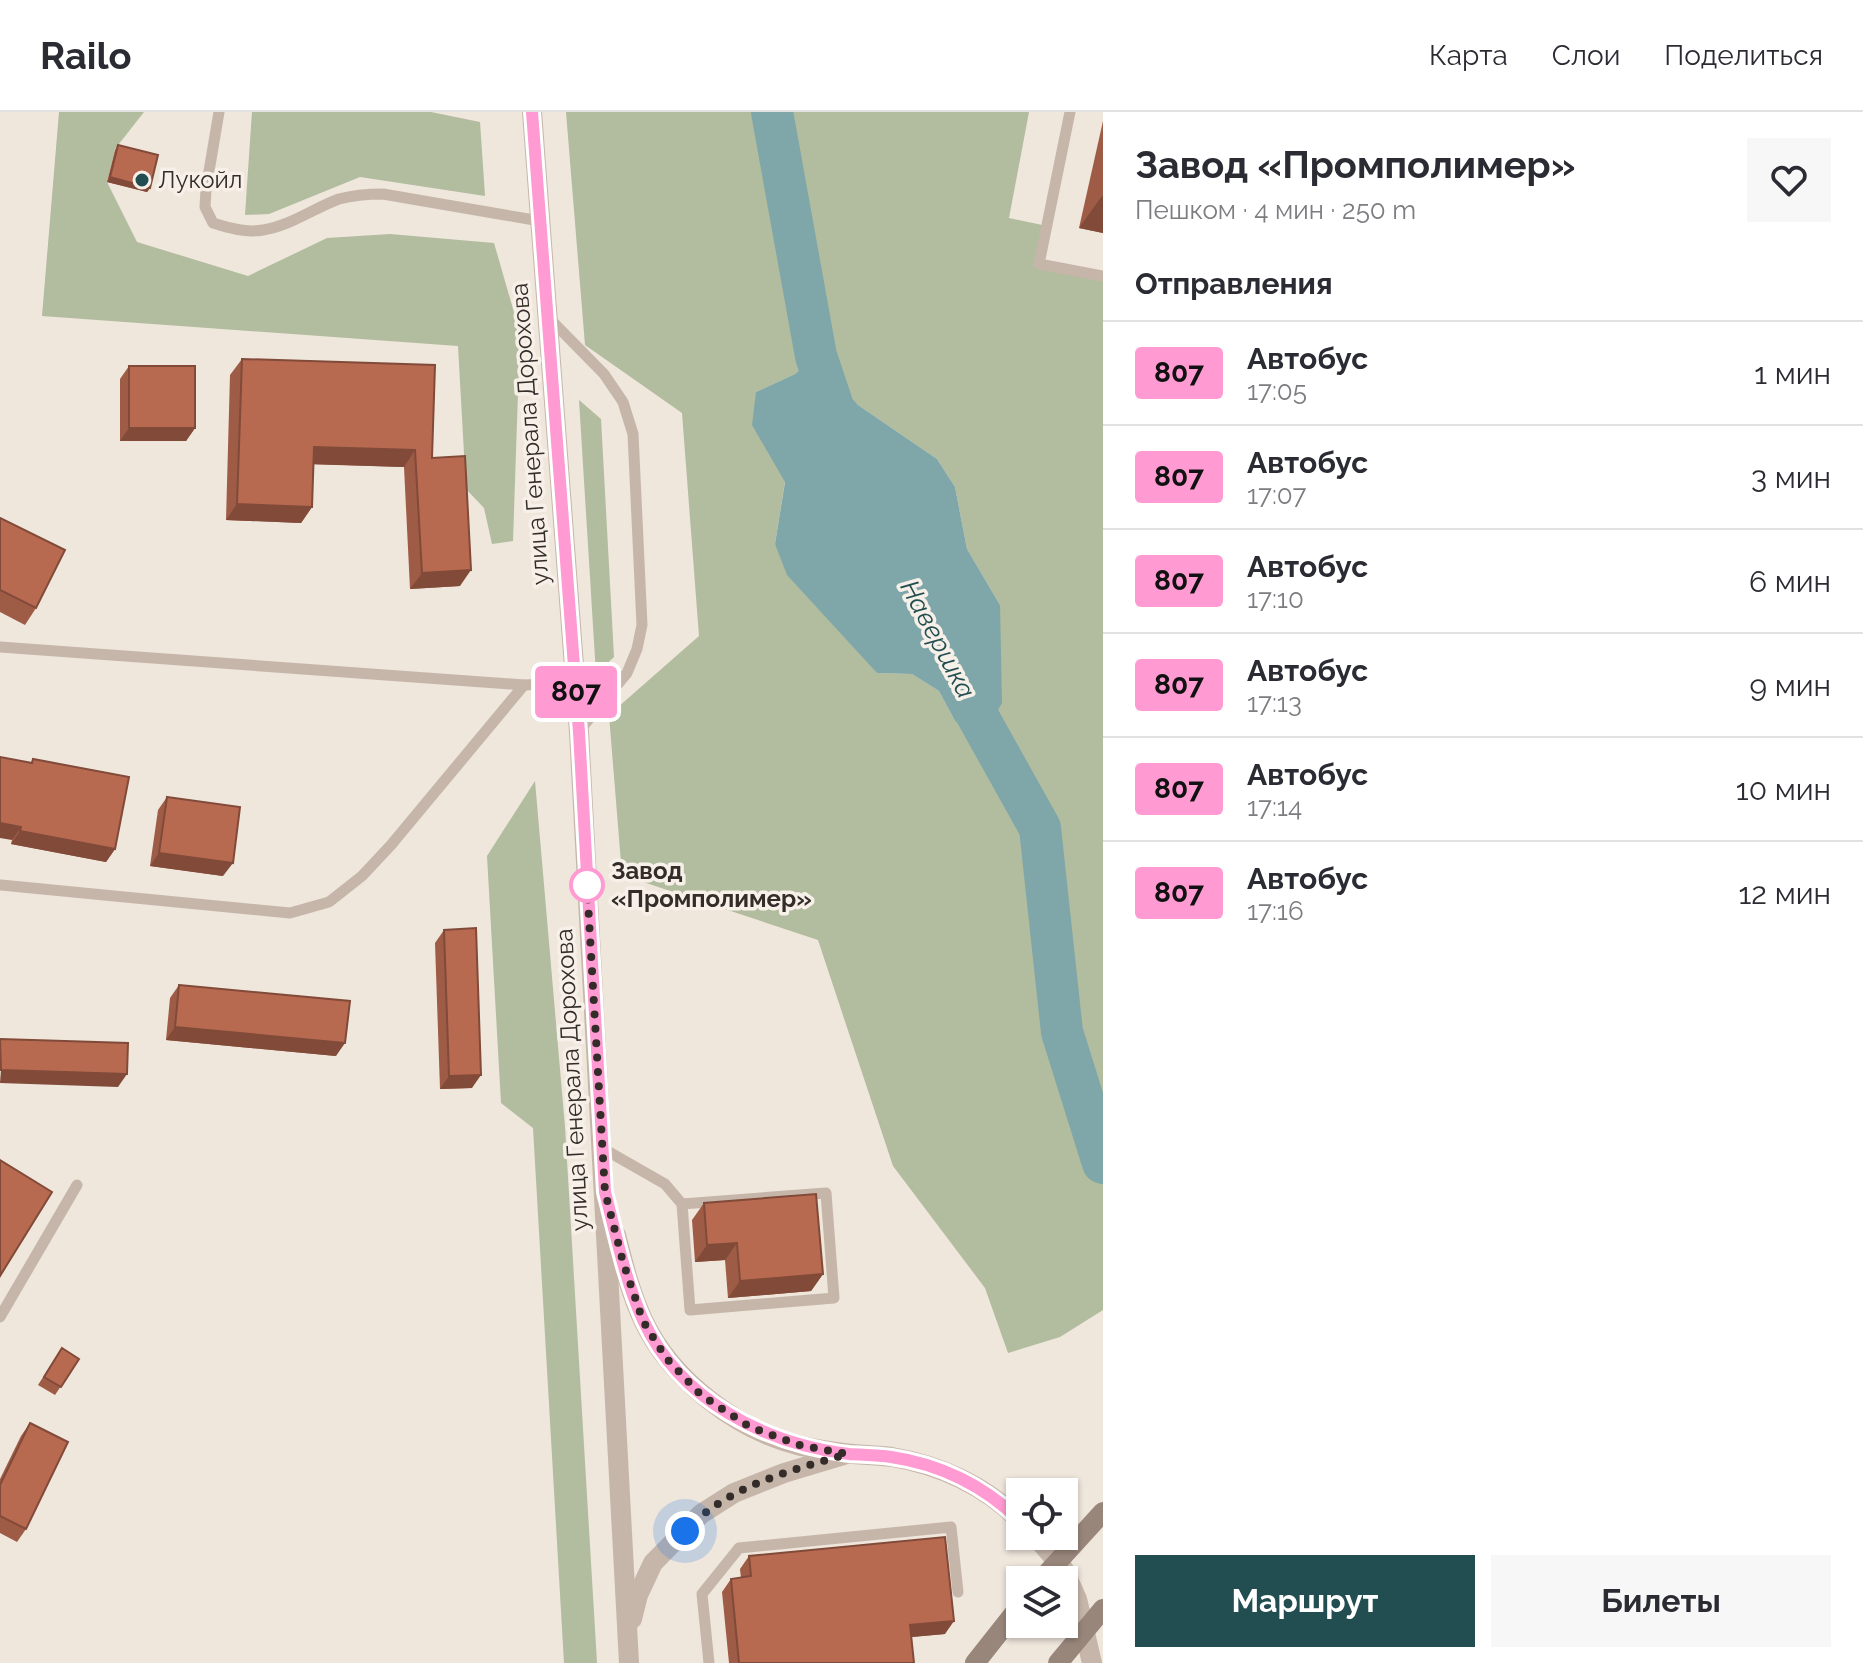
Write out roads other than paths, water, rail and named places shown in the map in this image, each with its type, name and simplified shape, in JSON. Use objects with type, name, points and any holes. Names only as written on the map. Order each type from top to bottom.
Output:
[{"type":"main road","points":[[1054,1566],[1103,1512]]},
{"type":"main road","points":[[1058,1663],[1103,1609]]},
{"type":"main road","points":[[975,1663],[1006,1624]]},
{"type":"street","name":"улица Генерала Дорохова","points":[[532,112],[579,732],[629,1663]]},
{"type":"street","points":[[605,1192],[623,1262],[643,1321],[666,1358],[701,1395],[750,1427],[799,1445],[911,1461],[951,1474],[1006,1506]]},
{"type":"street","points":[[627,1637],[638,1595],[653,1563],[701,1514],[734,1493],[784,1473],[847,1454]]},
{"type":"street","points":[[1047,1550],[1063,1568],[1077,1599],[1092,1663]]},
{"type":"lane","points":[[219,112],[205,207],[213,223],[227,228],[261,230],[279,226],[339,199],[363,194],[383,194],[540,221]]},
{"type":"lane","points":[[1070,112],[1039,264],[1103,276]]},
{"type":"lane","points":[[547,317],[604,374],[623,402],[633,434],[642,625],[627,673],[579,732]]},
{"type":"lane","points":[[0,647],[524,685],[575,683]]},
{"type":"lane","points":[[1,885],[290,913],[329,902],[362,876],[391,845],[524,685]]},
{"type":"lane","points":[[602,1148],[665,1184],[682,1204],[690,1310],[834,1298],[826,1193],[682,1204]]},
{"type":"lane","points":[[0,1317],[77,1185]]},
{"type":"lane","points":[[709,1663],[702,1594],[739,1548],[951,1527],[958,1592]]},
{"type":"water","points":[[816,356],[858,405],[937,459],[955,487],[967,549],[1000,605],[1002,703],[985,732],[955,721],[939,691],[912,674],[877,673],[787,575],[775,544],[785,482],[752,425],[756,392],[795,374]]},
{"type":"waterway","name":"Навершка","points":[[772,112],[816,356],[834,410]]},
{"type":"waterway","name":"Навершка","points":[[958,681],[1040,828],[1062,1032],[1103,1163]]},
{"type":"place","name":"Лукойл","points":[[142,180]]},
{"type":"place","name":"Завод «Промполимер»","points":[[587,885]]}]
